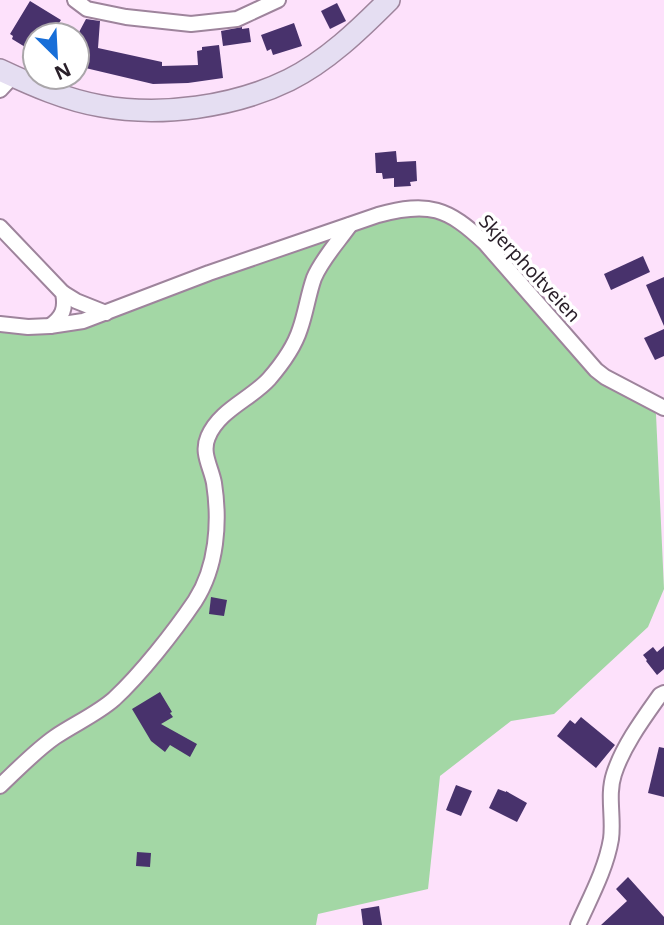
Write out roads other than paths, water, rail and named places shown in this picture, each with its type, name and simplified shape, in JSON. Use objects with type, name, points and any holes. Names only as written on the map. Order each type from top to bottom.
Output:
[{"type":"street","points":[[75,0],[87,9],[191,24],[237,19],[278,0]]},
{"type":"street","points":[[4,79],[101,106],[155,110],[209,106],[252,94],[289,79],[320,61],[356,33],[389,0]]},
{"type":"street","name":"Skjerpholtveien","points":[[0,324],[28,327],[83,321],[378,215],[421,208],[450,215],[466,226],[485,243],[596,370],[664,408]]},
{"type":"street","points":[[0,786],[52,738],[114,699],[152,658],[196,600],[213,554],[218,514],[213,478],[206,460],[205,447],[208,437],[219,421],[268,380],[290,353],[315,276],[350,225]]},
{"type":"street","points":[[0,227],[63,293],[106,313]]},
{"type":"street","points":[[51,326],[59,320],[63,312],[63,293]]},
{"type":"street","points":[[578,925],[611,840],[611,790],[615,772],[642,720],[664,693]]}]
